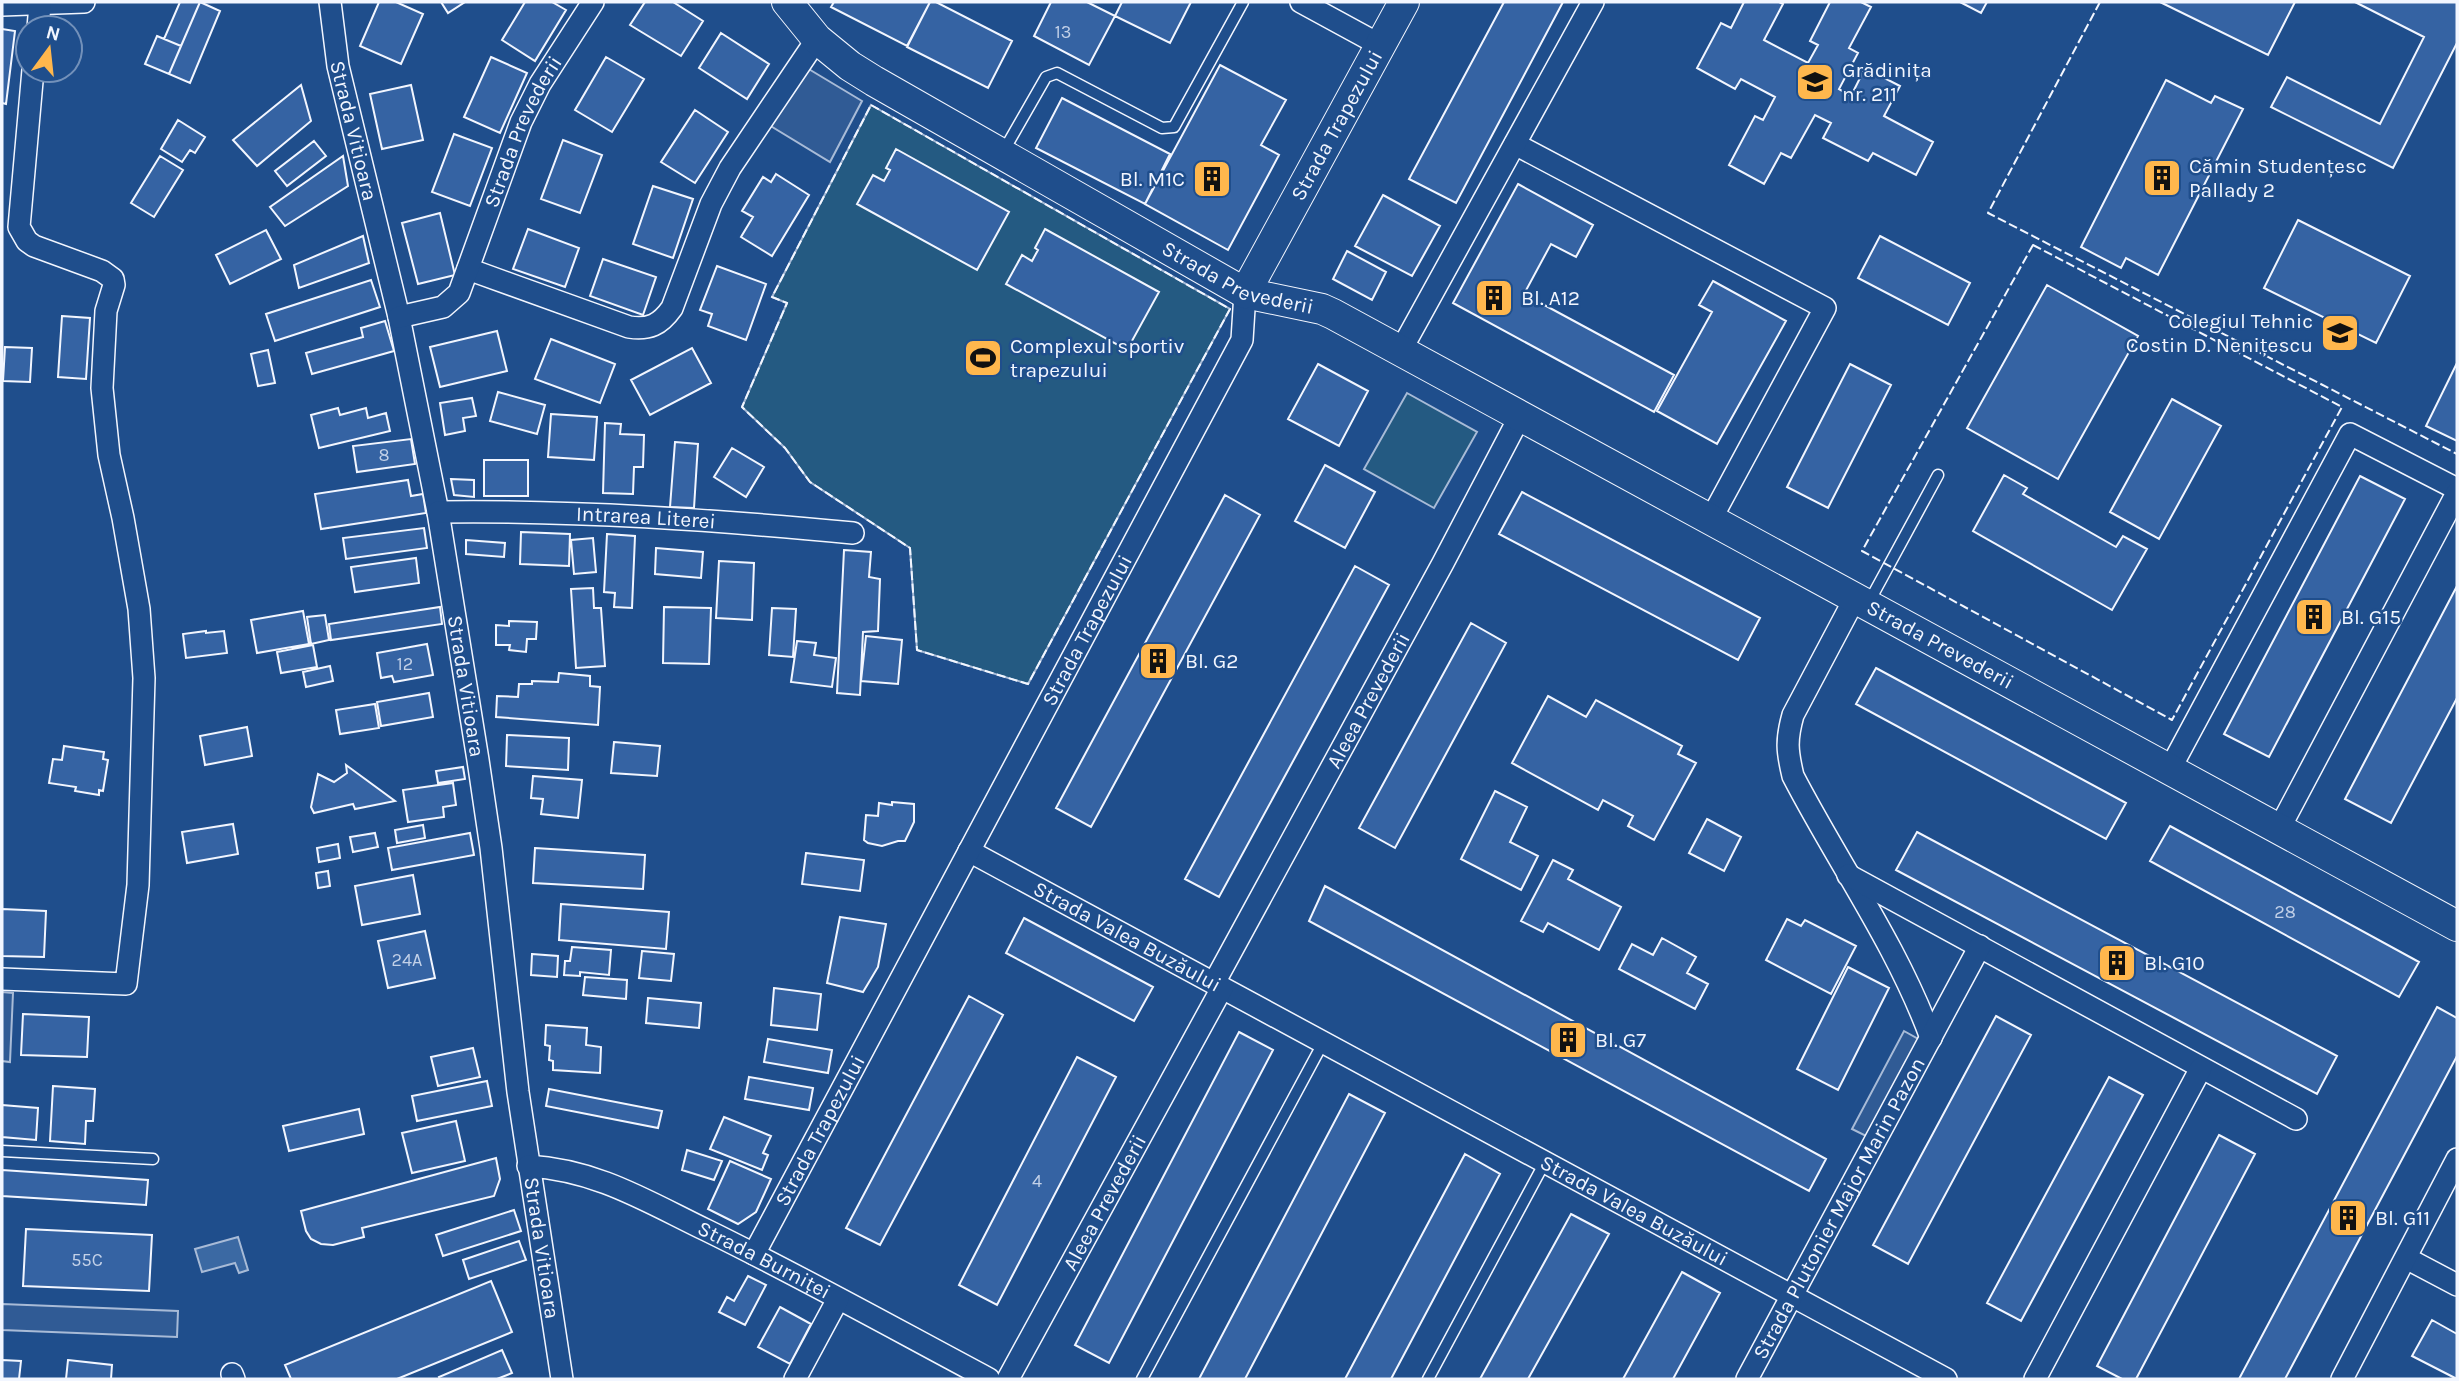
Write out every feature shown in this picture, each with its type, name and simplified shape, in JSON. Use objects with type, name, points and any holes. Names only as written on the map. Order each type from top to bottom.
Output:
[{"type":"street","points":[[2,5],[84,2]]},
{"type":"street","name":"Strada Vitioara","points":[[330,2],[338,66],[399,317],[438,512],[491,848],[518,1092],[562,1379]]},
{"type":"street","name":"Strada Prevederii","points":[[399,317],[443,307],[454,300],[526,113],[540,83],[593,2]]},
{"type":"street","name":"Strada Prevederii","points":[[788,2],[817,39],[874,81],[1245,293],[1322,309],[1401,350],[2457,926]]},
{"type":"street","points":[[1301,2],[1380,45]]},
{"type":"street","name":"Strada Trapezului","points":[[754,1254],[1242,340],[1245,293],[1404,2]]},
{"type":"street","points":[[1401,350],[1593,2]]},
{"type":"street","points":[[39,14],[40,4]]},
{"type":"street","points":[[468,269],[629,327],[643,329],[655,326],[672,308],[711,204],[730,168],[817,39]]},
{"type":"street","points":[[2,979],[126,984],[139,864],[144,667],[139,609],[109,456],[102,356],[106,311],[114,285],[113,279],[102,271],[34,246],[27,241],[19,227],[32,84]]},
{"type":"street","points":[[1515,144],[1825,308],[1711,519]]},
{"type":"street","name":"Aleea Prevederii","points":[[1008,1379],[1520,416]]},
{"type":"street","points":[[2169,769],[2350,434],[2457,491],[2279,829]]},
{"type":"street","name":"Intrarea Literei","points":[[438,512],[636,518],[853,533]]},
{"type":"street","name":"Strada Plutonier Major Marin Pazon","points":[[1862,601],[1793,715],[1787,735],[1787,752],[1793,776],[1903,973],[1931,1038]]},
{"type":"street","name":"Strada Valea Buzăului","points":[[969,851],[1946,1379]]},
{"type":"street","points":[[1848,875],[2295,1119]]},
{"type":"street","name":"Strada Plutonier Major Marin Pazon","points":[[1746,1379],[1980,946]]},
{"type":"street","points":[[2035,1379],[2201,1068]]},
{"type":"street","points":[[2342,1379],[2457,1159]]},
{"type":"street","name":"Strada Burniței","points":[[528,1166],[567,1169],[610,1183],[754,1254],[989,1379]]},
{"type":"street","points":[[2406,1258],[2457,1285]]},
{"type":"street","points":[[796,1379],[838,1299]]},
{"type":"lane","points":[[1002,154],[1046,77],[1057,73],[1162,128],[1174,127],[1243,2]]},
{"type":"lane","points":[[1862,601],[1938,475]]},
{"type":"lane","points":[[1142,1379],[1323,1042]]},
{"type":"lane","points":[[2,1152],[153,1159]]},
{"type":"lane","points":[[1428,1379],[1545,1162]]},
{"type":"shaded area","points":[[807,68],[862,101],[830,162],[769,125]]},
{"type":"shaded area","name":"Complexul sportiv trapezului","points":[[871,105],[1230,309],[1028,684],[917,650],[910,548],[810,482],[785,448],[742,407],[787,303],[772,297]]},
{"type":"shaded area","points":[[1407,393],[1477,432],[1434,508],[1364,469]]},
{"type":"shaded area","points":[[2,992],[13,993],[10,1062],[2,1061]]},
{"type":"shaded area","points":[[1904,1031],[1920,1040],[1868,1137],[1852,1129]]},
{"type":"shaded area","points":[[238,1237],[248,1270],[239,1273],[235,1263],[202,1272],[195,1249]]},
{"type":"shaded area","points":[[2,1304],[178,1311],[177,1337],[2,1330]]},
{"type":"building","points":[[180,2],[200,2],[181,46],[164,39]]},
{"type":"building","points":[[200,2],[220,11],[190,83],[169,74]]},
{"type":"building","points":[[379,2],[396,2],[423,14],[401,64],[360,46]]},
{"type":"building","points":[[441,2],[465,2],[448,13]]},
{"type":"building","points":[[525,2],[552,2],[566,10],[535,61],[502,40]]},
{"type":"building","points":[[645,2],[673,2],[703,21],[681,56],[630,25]]},
{"type":"building","points":[[834,2],[930,2],[907,46],[831,7]]},
{"type":"building","points":[[930,2],[936,2],[1012,41],[988,88],[907,47]]},
{"type":"building","points":[[1051,2],[1087,2],[1115,16],[1089,65],[1034,36]]},
{"type":"building","points":[[1122,2],[1191,2],[1170,43],[1115,16]]},
{"type":"building","points":[[1504,2],[1563,2],[1456,203],[1409,179]]},
{"type":"building","points":[[1744,2],[1783,4],[1764,40],[1808,63],[1818,45],[1810,41],[1830,2],[1861,2],[1871,7],[1849,48],[1858,53],[1839,89],[1851,96],[1865,68],[1900,86],[1884,116],[1933,142],[1916,175],[1873,153],[1868,161],[1823,138],[1831,123],[1815,115],[1791,158],[1781,153],[1764,184],[1729,165],[1755,116],[1763,120],[1775,97],[1741,79],[1735,89],[1697,68],[1721,23],[1731,28]]},
{"type":"building","points":[[1960,2],[1987,2],[1981,13]]},
{"type":"building","points":[[2160,2],[2295,2],[2268,55]]},
{"type":"building","points":[[2355,2],[2457,2],[2457,43],[2393,168],[2271,107],[2287,77],[2380,124],[2424,37]]},
{"type":"building","points":[[2,29],[14,31],[14,39],[6,104],[2,103]]},
{"type":"building","points":[[721,33],[769,64],[747,99],[699,68]]},
{"type":"building","points":[[157,36],[181,46],[169,74],[145,64]]},
{"type":"building","points":[[491,57],[527,73],[500,133],[464,117]]},
{"type":"building","points":[[606,57],[644,79],[612,132],[575,110]]},
{"type":"building","name":"Bl. M1C","points":[[1220,65],[1286,100],[1261,145],[1279,155],[1228,250],[1145,204]]},
{"type":"building","name":"Cămin Studențesc Pallady 2","points":[[2166,80],[2211,103],[2215,96],[2243,109],[2158,275],[2126,258],[2121,268],[2081,247]]},
{"type":"building","points":[[301,85],[311,121],[257,166],[233,140]]},
{"type":"building","points":[[411,85],[423,140],[382,149],[370,94]]},
{"type":"building","name":"Bl. M1C","points":[[1062,98],[1170,154],[1145,204],[1036,148]]},
{"type":"building","points":[[695,110],[728,132],[695,183],[661,162]]},
{"type":"building","points":[[178,120],[205,137],[195,153],[190,150],[182,162],[161,149]]},
{"type":"building","points":[[454,134],[492,148],[470,206],[432,192]]},
{"type":"building","points":[[563,140],[602,155],[580,213],[541,199]]},
{"type":"building","points":[[314,141],[326,156],[287,186],[275,171]]},
{"type":"building","points":[[896,149],[1009,212],[977,270],[857,204],[873,175],[884,181],[890,170],[886,168]]},
{"type":"building","points":[[160,156],[183,170],[154,217],[131,203]]},
{"type":"building","points":[[343,156],[348,186],[285,226],[270,207]]},
{"type":"building","points":[[776,174],[809,195],[772,256],[741,237],[753,217],[742,211],[763,177],[771,182]]},
{"type":"building","name":"Bl. A12","points":[[1518,184],[1593,225],[1576,257],[1551,244],[1524,294],[1674,375],[1654,412],[1453,303]]},
{"type":"building","points":[[653,186],[693,199],[673,258],[633,244]]},
{"type":"building","points":[[1383,195],[1440,226],[1412,276],[1355,246]]},
{"type":"building","points":[[440,213],[455,275],[418,284],[402,223]]},
{"type":"building","points":[[2298,220],[2410,276],[2376,343],[2264,288]]},
{"type":"building","points":[[528,229],[579,248],[565,287],[513,269]]},
{"type":"building","points":[[1045,229],[1159,292],[1127,350],[1006,284],[1022,255],[1032,261],[1038,250],[1035,248]]},
{"type":"building","points":[[266,230],[281,259],[230,284],[216,255]]},
{"type":"building","points":[[363,236],[369,263],[299,288],[294,265]]},
{"type":"building","points":[[1880,236],[1970,283],[1948,325],[1858,278]]},
{"type":"building","points":[[1347,251],[1386,272],[1372,300],[1333,279]]},
{"type":"building","points":[[603,259],[656,277],[643,315],[590,296]]},
{"type":"building","points":[[717,266],[766,284],[746,340],[708,326],[712,314],[700,310]]},
{"type":"building","points":[[371,280],[380,307],[275,341],[266,314]]},
{"type":"building","points":[[1713,281],[1786,321],[1717,444],[1657,411],[1712,312],[1699,305]]},
{"type":"building","points":[[2047,285],[2138,336],[2058,479],[1967,428]]},
{"type":"building","points":[[62,316],[90,318],[86,379],[58,377]]},
{"type":"building","points":[[385,321],[394,351],[312,374],[306,353],[363,337],[361,328]]},
{"type":"building","points":[[497,331],[507,371],[440,387],[430,347]]},
{"type":"building","points":[[551,339],[615,364],[600,403],[535,379]]},
{"type":"building","points":[[5,347],[32,348],[30,382],[3,381]]},
{"type":"building","points":[[692,348],[711,383],[650,415],[631,380]]},
{"type":"building","points":[[268,350],[275,383],[258,386],[251,354]]},
{"type":"building","points":[[2457,363],[2457,441],[2426,426]]},
{"type":"building","points":[[1318,364],[1368,391],[1339,446],[1288,419]]},
{"type":"building","points":[[1850,364],[1891,385],[1828,508],[1787,487]]},
{"type":"building","points":[[498,392],[545,405],[537,434],[490,421]]},
{"type":"building","points":[[472,398],[476,416],[463,418],[465,431],[445,435],[440,403]]},
{"type":"building","points":[[2172,399],[2221,426],[2159,539],[2110,512]]},
{"type":"building","points":[[338,408],[340,415],[366,408],[368,418],[386,413],[390,431],[319,448],[311,415]]},
{"type":"building","points":[[551,414],[597,417],[594,460],[548,457]]},
{"type":"building","points":[[605,423],[621,424],[620,434],[644,435],[643,467],[634,467],[633,494],[603,493]]},
{"type":"building","points":[[411,439],[415,464],[357,472],[353,446]]},
{"type":"building","points":[[675,442],[698,444],[694,508],[670,507]]},
{"type":"building","points":[[732,448],[764,467],[746,497],[714,477]]},
{"type":"building","points":[[484,460],[528,460],[528,496],[484,496]]},
{"type":"building","points":[[1325,465],[1375,492],[1345,548],[1295,521]]},
{"type":"building","points":[[2004,475],[2027,488],[2023,494],[2116,547],[2123,536],[2147,549],[2112,610],[1973,531]]},
{"type":"building","name":"Bl. G15","points":[[2360,476],[2405,499],[2269,757],[2224,734]]},
{"type":"building","points":[[451,479],[474,480],[474,497],[454,495]]},
{"type":"building","points":[[408,480],[411,496],[423,494],[426,513],[321,529],[315,494]]},
{"type":"building","points":[[1522,492],[1760,618],[1738,660],[1499,534]]},
{"type":"building","name":"Bl. G2","points":[[1225,495],[1260,515],[1091,827],[1056,808]]},
{"type":"building","points":[[424,528],[427,548],[346,559],[343,538]]},
{"type":"building","points":[[521,532],[570,534],[569,566],[520,564]]},
{"type":"building","points":[[607,534],[635,536],[632,608],[614,607],[615,593],[604,592]]},
{"type":"building","points":[[593,538],[596,572],[574,574],[571,540]]},
{"type":"building","points":[[466,540],[505,543],[504,557],[466,554]]},
{"type":"building","points":[[656,548],[703,552],[701,578],[655,574]]},
{"type":"building","points":[[844,550],[871,552],[869,577],[880,579],[878,631],[863,632],[860,695],[837,693]]},
{"type":"building","points":[[416,558],[419,583],[355,592],[351,567]]},
{"type":"building","points":[[719,561],[754,563],[752,620],[716,618]]},
{"type":"building","points":[[1355,566],[1389,585],[1219,897],[1185,879]]},
{"type":"building","points":[[2457,586],[2457,698],[2391,823],[2345,799]]},
{"type":"building","points":[[593,588],[594,608],[601,608],[605,666],[576,668],[571,589]]},
{"type":"building","points":[[440,607],[442,624],[331,640],[329,624]]},
{"type":"building","points":[[664,607],[711,608],[709,664],[663,663]]},
{"type":"building","points":[[772,608],[796,609],[793,657],[769,655]]},
{"type":"building","points":[[303,611],[309,644],[257,653],[251,620]]},
{"type":"building","points":[[325,615],[329,640],[311,644],[307,617]]},
{"type":"building","points":[[509,621],[537,622],[536,639],[527,639],[526,652],[509,650],[510,645],[496,645],[496,625],[509,626]]},
{"type":"building","points":[[1471,623],[1506,643],[1395,848],[1359,828]]},
{"type":"building","points":[[224,631],[227,653],[186,658],[183,634]]},
{"type":"building","points":[[866,636],[902,640],[898,684],[861,681]]},
{"type":"building","points":[[797,641],[816,643],[814,655],[836,658],[832,687],[791,682]]},
{"type":"building","points":[[427,644],[433,675],[394,682],[392,676],[381,678],[377,653]]},
{"type":"building","points":[[313,645],[317,667],[281,673],[277,652]]},
{"type":"building","points":[[330,666],[333,681],[306,687],[303,672]]},
{"type":"building","points":[[1876,668],[2126,803],[2106,839],[1856,704]]},
{"type":"building","points":[[559,673],[590,676],[590,686],[600,687],[598,725],[496,717],[497,696],[518,697],[519,684],[532,684],[532,681],[558,682]]},
{"type":"building","points":[[429,693],[433,717],[381,726],[377,702]]},
{"type":"building","points":[[1548,696],[1586,717],[1596,700],[1682,746],[1678,754],[1696,763],[1654,840],[1628,826],[1633,816],[1603,800],[1598,810],[1512,763]]},
{"type":"building","points":[[375,704],[379,728],[340,734],[336,710]]},
{"type":"building","points":[[247,727],[252,756],[205,765],[200,736]]},
{"type":"building","points":[[507,735],[569,738],[568,770],[506,766]]},
{"type":"building","points":[[614,742],[660,746],[657,776],[611,773]]},
{"type":"building","points":[[64,746],[104,752],[103,759],[108,760],[103,791],[99,790],[99,795],[75,791],[76,787],[49,783],[53,759],[62,760]]},
{"type":"building","points":[[346,765],[395,801],[355,809],[353,804],[314,813],[311,807],[318,774],[334,782],[347,773]]},
{"type":"building","points":[[463,767],[465,779],[438,783],[436,771]]},
{"type":"building","points":[[533,776],[582,780],[578,818],[541,814],[543,799],[531,798]]},
{"type":"building","points":[[453,783],[456,805],[443,807],[444,817],[408,822],[403,790]]},
{"type":"building","points":[[1495,791],[1527,807],[1510,842],[1538,856],[1521,890],[1461,859]]},
{"type":"building","points":[[892,802],[914,804],[914,822],[905,841],[882,846],[868,843],[864,840],[866,815],[878,816],[879,803],[892,805]]},
{"type":"building","points":[[1707,819],[1741,837],[1724,871],[1689,853]]},
{"type":"building","points":[[233,824],[238,854],[187,863],[182,832]]},
{"type":"building","points":[[423,825],[425,838],[397,843],[395,830]]},
{"type":"building","points":[[2170,826],[2419,962],[2399,997],[2150,861]]},
{"type":"building","name":"Bl. G10","points":[[1917,832],[2337,1056],[2317,1094],[1896,870]]},
{"type":"building","points":[[375,833],[378,847],[353,852],[350,837]]},
{"type":"building","points":[[470,833],[474,855],[392,870],[388,848]]},
{"type":"building","points":[[338,844],[340,858],[319,862],[317,848]]},
{"type":"building","points":[[535,848],[645,855],[643,889],[533,883]]},
{"type":"building","points":[[806,853],[864,860],[860,891],[802,884]]},
{"type":"building","points":[[1553,860],[1573,870],[1568,879],[1621,907],[1599,950],[1548,923],[1543,932],[1521,921]]},
{"type":"building","points":[[328,871],[330,886],[318,888],[316,873]]},
{"type":"building","points":[[413,875],[420,914],[362,925],[355,886]]},
{"type":"building","name":"Bl. G7","points":[[1325,886],[1826,1159],[1809,1191],[1309,921]]},
{"type":"building","points":[[561,904],[669,912],[666,949],[559,940]]},
{"type":"building","points":[[2,909],[46,911],[44,957],[2,956]]},
{"type":"building","points":[[840,917],[886,924],[878,967],[863,992],[827,983]]},
{"type":"building","points":[[1024,918],[1153,987],[1134,1021],[1006,953]]},
{"type":"building","points":[[1787,919],[1801,926],[1805,920],[1856,946],[1831,994],[1766,960]]},
{"type":"building","points":[[425,931],[435,978],[388,988],[378,941]]},
{"type":"building","points":[[1662,938],[1696,957],[1687,973],[1708,984],[1695,1009],[1619,969],[1632,944],[1653,955]]},
{"type":"building","points":[[572,947],[611,950],[609,975],[580,972],[580,976],[564,975],[565,961],[570,961]]},
{"type":"building","points":[[642,951],[674,954],[671,981],[639,978]]},
{"type":"building","points":[[532,954],[558,956],[557,977],[531,975]]},
{"type":"building","points":[[1848,967],[1889,988],[1838,1090],[1797,1069]]},
{"type":"building","points":[[585,977],[627,980],[626,999],[583,995]]},
{"type":"building","points":[[774,988],[821,994],[817,1030],[771,1025]]},
{"type":"building","points":[[969,996],[1003,1015],[880,1245],[846,1228]]},
{"type":"building","points":[[648,998],[701,1003],[699,1028],[646,1023]]},
{"type":"building","name":"Bl. G11","points":[[2437,1007],[2457,1018],[2457,1056],[2285,1379],[2239,1379]]},
{"type":"building","points":[[23,1014],[89,1017],[87,1057],[21,1055]]},
{"type":"building","points":[[1996,1016],[2031,1035],[1908,1264],[1873,1245]]},
{"type":"building","points":[[546,1025],[587,1028],[586,1045],[601,1047],[600,1073],[553,1070],[553,1061],[549,1060],[550,1046],[545,1045]]},
{"type":"building","points":[[1239,1032],[1273,1050],[1109,1363],[1075,1345]]},
{"type":"building","points":[[768,1039],[832,1050],[828,1073],[764,1062]]},
{"type":"building","points":[[473,1048],[480,1077],[438,1086],[431,1057]]},
{"type":"building","points":[[1077,1057],[1116,1077],[997,1305],[959,1285]]},
{"type":"building","points":[[749,1077],[813,1088],[809,1110],[745,1099]]},
{"type":"building","points":[[2109,1077],[2143,1095],[2021,1321],[1987,1303]]},
{"type":"building","points":[[487,1081],[492,1106],[417,1121],[412,1096]]},
{"type":"building","points":[[53,1086],[95,1089],[93,1121],[86,1121],[85,1144],[50,1141]]},
{"type":"building","points":[[549,1089],[662,1111],[658,1128],[546,1106]]},
{"type":"building","points":[[1349,1094],[1385,1113],[1245,1379],[1199,1379]]},
{"type":"building","points":[[2,1105],[38,1108],[36,1140],[2,1137]]},
{"type":"building","points":[[359,1109],[364,1134],[289,1151],[283,1126]]},
{"type":"building","points":[[724,1117],[771,1136],[763,1153],[768,1155],[762,1170],[710,1149]]},
{"type":"building","points":[[456,1121],[465,1161],[412,1173],[402,1133]]},
{"type":"building","points":[[2219,1135],[2255,1154],[2136,1379],[2122,1379],[2097,1366]]},
{"type":"building","points":[[687,1150],[722,1161],[714,1180],[682,1170]]},
{"type":"building","points":[[1465,1154],[1500,1174],[1391,1379],[1345,1379]]},
{"type":"building","points":[[496,1158],[500,1179],[494,1196],[362,1228],[364,1237],[333,1245],[321,1244],[311,1239],[306,1231],[301,1211]]},
{"type":"building","points":[[730,1161],[771,1179],[756,1212],[738,1224],[708,1209]]},
{"type":"building","points":[[2,1170],[148,1180],[146,1205],[2,1196]]},
{"type":"building","points":[[514,1210],[521,1231],[443,1256],[436,1235]]},
{"type":"building","points":[[1571,1214],[1609,1234],[1528,1379],[1480,1379]]},
{"type":"building","points":[[26,1229],[152,1235],[149,1291],[23,1286]]},
{"type":"building","points":[[519,1241],[526,1260],[469,1279],[463,1260]]},
{"type":"building","points":[[1682,1272],[1720,1293],[1673,1379],[1623,1379]]},
{"type":"building","points":[[748,1276],[766,1285],[745,1325],[719,1312],[727,1297],[734,1301]]},
{"type":"building","points":[[491,1281],[512,1332],[397,1379],[291,1379],[285,1365]]},
{"type":"building","points":[[780,1307],[811,1324],[790,1364],[758,1347]]},
{"type":"building","points":[[2432,1320],[2457,1334],[2457,1379],[2412,1356]]},
{"type":"building","points":[[502,1350],[512,1373],[497,1379],[439,1377]]},
{"type":"building","points":[[2,1360],[21,1361],[19,1379],[2,1379]]},
{"type":"building","points":[[68,1360],[112,1365],[111,1379],[66,1379]]},
{"type":"fence","points":[[2100,2],[1988,213],[2457,454]]},
{"type":"fence","points":[[871,105],[1230,309],[1028,684],[917,650],[910,548],[810,482],[785,448],[742,407],[787,303],[772,297],[871,105]]},
{"type":"fence","points":[[2033,245],[2342,407],[2172,720],[1862,551],[2033,245]]},
{"type":"place","name":"Grădinița nr. 211","points":[[1815,82]]},
{"type":"place","name":"Cămin Studențesc Pallady 2","points":[[2162,178]]},
{"type":"place","name":"Bl. M1C","points":[[1212,179]]},
{"type":"place","name":"Bl. A12","points":[[1494,298]]},
{"type":"place","name":"Colegiul Tehnic Costin D. Nenițescu","points":[[2340,333]]},
{"type":"place","name":"Complexul sportiv trapezului","points":[[983,358]]},
{"type":"place","name":"Bl. G15","points":[[2314,617]]},
{"type":"place","name":"Bl. G2","points":[[1158,661]]},
{"type":"place","name":"Bl. G10","points":[[2117,963]]},
{"type":"place","name":"Bl. G7","points":[[1568,1040]]},
{"type":"place","name":"Bl. G11","points":[[2348,1218]]}]
